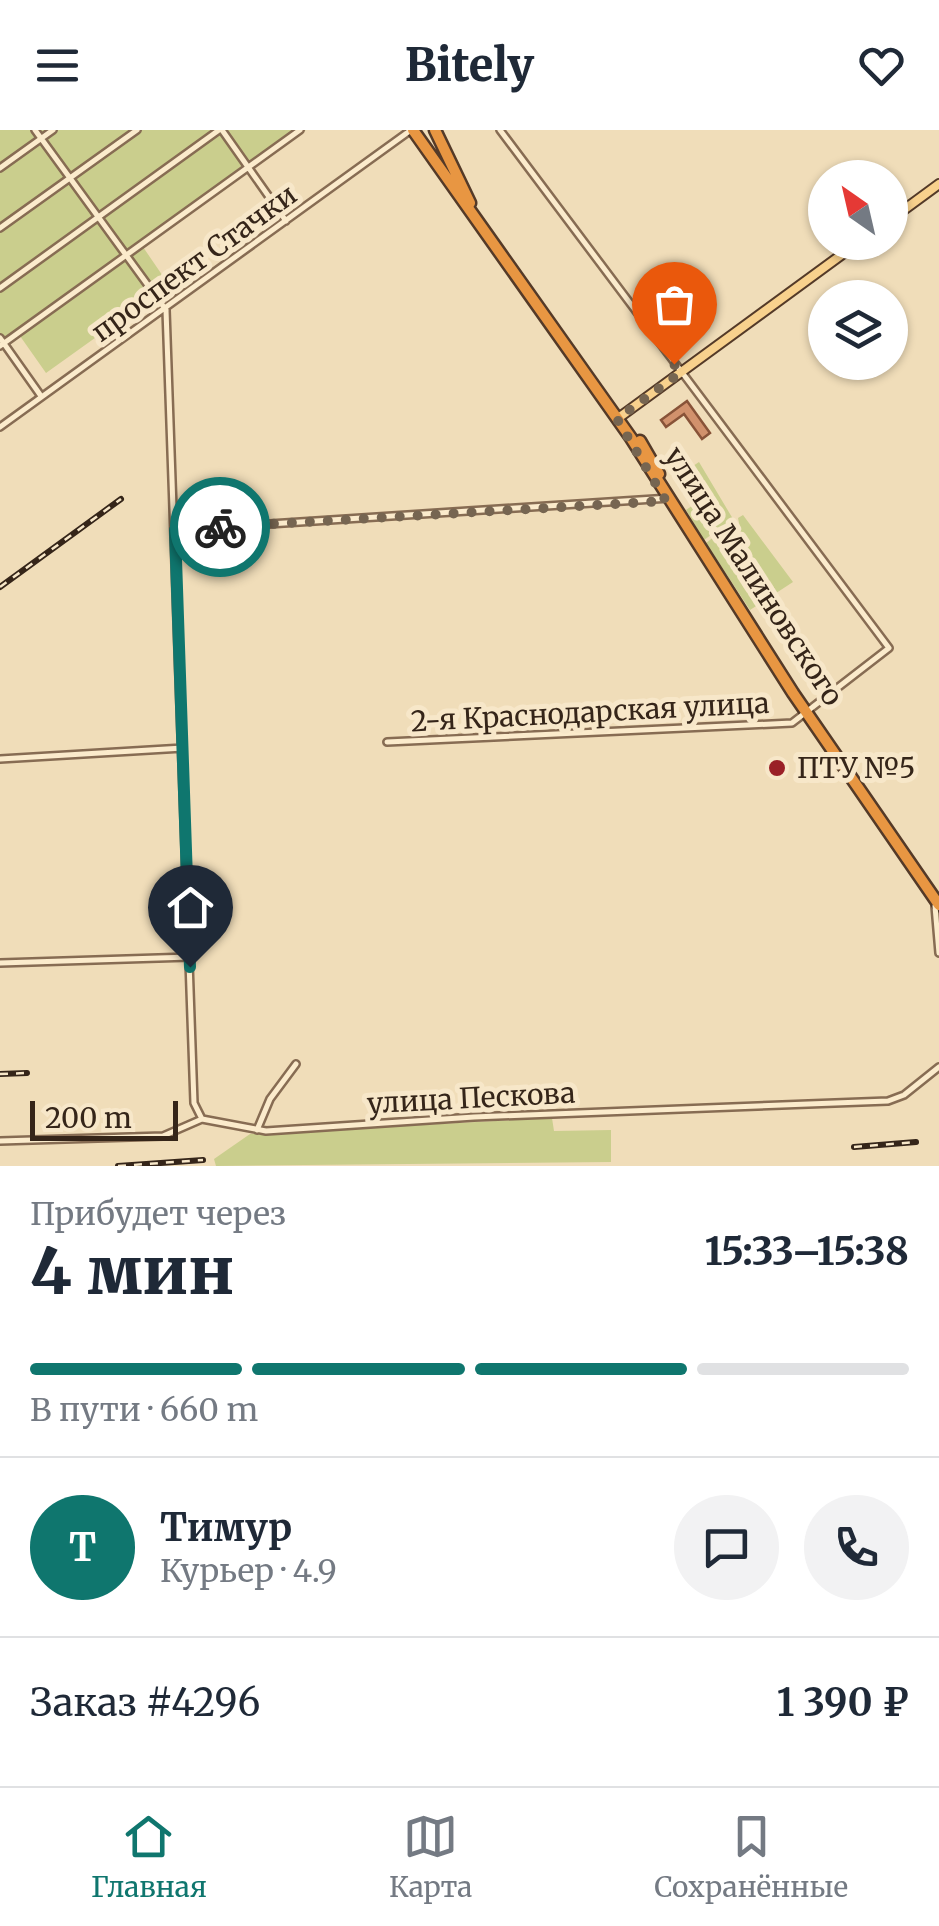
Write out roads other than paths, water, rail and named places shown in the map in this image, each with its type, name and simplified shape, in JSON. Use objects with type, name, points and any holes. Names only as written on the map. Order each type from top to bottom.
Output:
[{"type":"highway","name":"улица Малиновского","points":[[412,130],[619,418]]},
{"type":"highway","name":"улица Малиновского","points":[[435,130],[468,200],[619,418],[809,711],[937,899]]},
{"type":"main road","points":[[908,207],[939,184]]},
{"type":"main road","points":[[619,418],[834,260]]},
{"type":"street","points":[[0,1141],[162,1136],[202,1118],[194,1103],[166,310],[35,130]]},
{"type":"street","points":[[0,168],[53,130]]},
{"type":"street","points":[[0,228],[136,130]]},
{"type":"street","points":[[0,288],[221,130],[286,221]]},
{"type":"street","points":[[42,398],[1,342],[300,130]]},
{"type":"street","name":"проспект Стачки","points":[[0,427],[412,130]]},
{"type":"street","points":[[500,130],[680,373]]},
{"type":"street","name":"2-я Краснодарская улица","points":[[387,742],[792,723],[889,648],[680,373]]},
{"type":"street","points":[[175,530],[669,499]]},
{"type":"street","points":[[0,759],[183,748]]},
{"type":"street","points":[[937,899],[939,952]]},
{"type":"street","points":[[0,963],[190,957]]},
{"type":"street","points":[[257,1130],[270,1099],[296,1064]]},
{"type":"street","name":"улица Пескова","points":[[202,1118],[257,1130],[888,1101],[908,1092],[939,1067]]},
{"type":"railway","points":[[0,587],[121,499]]},
{"type":"railway","points":[[0,1074],[27,1073]]},
{"type":"railway","points":[[854,1147],[916,1142]]},
{"type":"railway","points":[[118,1166],[203,1160]]},
{"type":"place","name":"ПТУ №5","points":[[777,768]]}]
